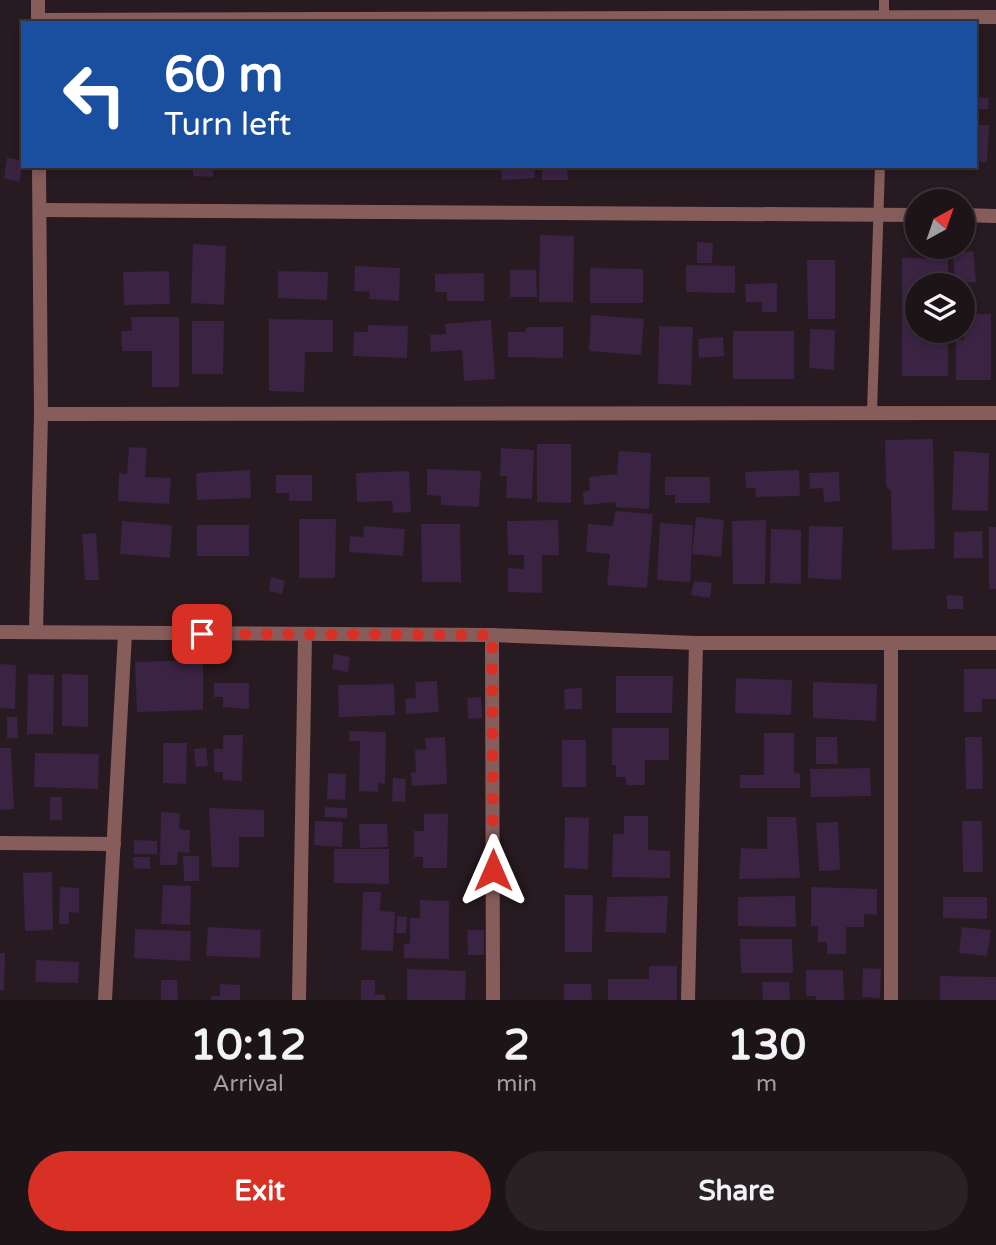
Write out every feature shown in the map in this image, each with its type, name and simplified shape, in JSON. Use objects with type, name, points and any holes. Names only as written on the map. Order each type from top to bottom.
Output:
[{"type":"street","points":[[38,0],[38,21]]},
{"type":"street","points":[[461,21],[884,20],[996,17]]},
{"type":"street","points":[[36,632],[41,414],[39,168]]},
{"type":"street","points":[[40,210],[905,215]]},
{"type":"street","points":[[975,215],[996,216]]},
{"type":"street","points":[[41,414],[996,413]]},
{"type":"street","points":[[0,632],[492,635],[696,643],[996,643]]},
{"type":"street","points":[[106,1000],[125,634]]},
{"type":"street","points":[[299,1000],[305,635]]},
{"type":"street","points":[[492,635],[493,1000]]},
{"type":"street","points":[[688,1000],[696,643]]},
{"type":"street","points":[[891,643],[891,1000]]},
{"type":"street","points":[[0,844],[114,844]]},
{"type":"lane","points":[[884,0],[884,20]]},
{"type":"lane","points":[[872,412],[880,168]]},
{"type":"building","points":[[977,97],[989,98],[988,109],[977,109]]},
{"type":"building","points":[[977,125],[989,125],[987,162],[977,162]]},
{"type":"building","points":[[7,158],[21,160],[20,181],[4,179]]},
{"type":"building","points":[[193,168],[214,168],[213,177],[193,176]]},
{"type":"building","points":[[501,168],[534,168],[535,178],[502,180]]},
{"type":"building","points":[[542,168],[567,168],[568,180],[542,180]]},
{"type":"building","points":[[540,235],[574,236],[573,302],[539,302]]},
{"type":"building","points":[[697,242],[713,243],[712,263],[697,263]]},
{"type":"building","points":[[193,244],[226,246],[224,305],[191,303]]},
{"type":"building","points":[[902,258],[948,259],[948,273],[905,273],[905,343],[948,343],[948,376],[902,376]]},
{"type":"building","points":[[953,259],[974,259],[976,282],[975,273],[954,273]]},
{"type":"building","points":[[807,260],[835,260],[835,319],[808,319]]},
{"type":"building","points":[[686,265],[735,266],[735,293],[686,292]]},
{"type":"building","points":[[355,266],[400,268],[399,301],[369,299],[370,292],[354,291]]},
{"type":"building","points":[[590,268],[643,269],[643,303],[590,303]]},
{"type":"building","points":[[510,270],[536,270],[537,297],[510,297]]},
{"type":"building","points":[[169,271],[170,304],[124,305],[123,272]]},
{"type":"building","points":[[278,271],[328,272],[327,300],[278,298]]},
{"type":"building","points":[[484,273],[484,301],[447,301],[447,292],[435,292],[435,274]]},
{"type":"building","points":[[777,283],[777,312],[762,312],[762,302],[746,302],[745,284]]},
{"type":"building","points":[[975,314],[991,314],[991,380],[956,380],[956,343],[975,343]]},
{"type":"building","points":[[591,315],[644,319],[641,355],[589,351]]},
{"type":"building","points":[[131,317],[179,317],[179,387],[152,387],[152,351],[122,351],[121,331],[132,331]]},
{"type":"building","points":[[269,319],[333,320],[333,352],[305,352],[304,392],[269,391]]},
{"type":"building","points":[[491,320],[495,379],[464,381],[462,350],[431,352],[430,335],[446,334],[445,324]]},
{"type":"building","points":[[192,321],[224,321],[223,374],[192,374]]},
{"type":"building","points":[[368,325],[408,326],[407,358],[353,356],[354,332],[368,332]]},
{"type":"building","points":[[659,326],[693,327],[691,385],[658,384]]},
{"type":"building","points":[[527,327],[563,327],[563,358],[508,357],[508,332],[525,332]]},
{"type":"building","points":[[810,329],[835,330],[834,370],[809,368]]},
{"type":"building","points":[[733,331],[794,331],[794,379],[733,379]]},
{"type":"building","points":[[723,337],[724,356],[699,358],[698,339]]},
{"type":"building","points":[[933,439],[935,549],[892,550],[891,491],[886,486],[885,440]]},
{"type":"building","points":[[537,444],[571,444],[571,503],[537,502]]},
{"type":"building","points":[[129,447],[147,448],[145,477],[171,478],[169,504],[118,501],[119,473],[127,474]]},
{"type":"building","points":[[501,448],[534,450],[532,499],[506,498],[507,476],[500,476]]},
{"type":"building","points":[[619,451],[651,453],[649,509],[616,507],[616,502],[584,505],[583,492],[590,490],[589,477],[617,474]]},
{"type":"building","points":[[954,451],[989,453],[988,511],[952,510]]},
{"type":"building","points":[[427,469],[481,471],[479,507],[441,505],[441,496],[427,495]]},
{"type":"building","points":[[250,470],[251,498],[197,500],[196,473]]},
{"type":"building","points":[[799,470],[800,496],[756,497],[755,488],[746,488],[745,472]]},
{"type":"building","points":[[409,471],[411,512],[393,513],[392,501],[357,502],[356,473]]},
{"type":"building","points":[[839,472],[840,501],[824,502],[823,488],[810,489],[809,473]]},
{"type":"building","points":[[276,475],[312,475],[312,501],[289,501],[289,493],[276,493]]},
{"type":"building","points":[[665,477],[710,477],[710,503],[675,503],[675,495],[665,495]]},
{"type":"building","points":[[615,511],[653,514],[647,588],[607,585],[610,554],[586,552],[588,524],[613,526]]},
{"type":"building","points":[[696,517],[724,520],[721,557],[692,554]]},
{"type":"building","points":[[299,519],[336,519],[335,578],[299,578]]},
{"type":"building","points":[[558,520],[559,555],[542,555],[542,593],[508,592],[508,568],[524,569],[524,555],[508,555],[507,521]]},
{"type":"building","points":[[766,520],[765,584],[733,584],[732,521]]},
{"type":"building","points":[[122,521],[172,525],[170,558],[120,554]]},
{"type":"building","points":[[660,523],[693,525],[690,582],[657,580]]},
{"type":"building","points":[[421,524],[460,524],[461,582],[422,582]]},
{"type":"building","points":[[197,525],[249,525],[249,556],[197,556]]},
{"type":"building","points":[[364,526],[405,529],[403,556],[349,552],[350,536],[363,537]]},
{"type":"building","points":[[809,526],[843,527],[841,580],[808,578]]},
{"type":"building","points":[[989,527],[996,527],[996,589],[989,589]]},
{"type":"building","points":[[771,529],[801,530],[801,584],[770,583]]},
{"type":"building","points":[[982,531],[983,558],[954,558],[954,532]]},
{"type":"building","points":[[96,533],[99,580],[85,580],[82,534]]},
{"type":"building","points":[[271,577],[285,581],[282,594],[269,591]]},
{"type":"building","points":[[694,581],[712,583],[710,598],[691,595]]},
{"type":"building","points":[[947,595],[963,596],[963,609],[947,609]]},
{"type":"building","points":[[334,654],[350,657],[348,672],[332,669]]},
{"type":"building","points":[[203,660],[203,710],[137,712],[135,662]]},
{"type":"building","points":[[0,664],[16,665],[15,709],[0,708]]},
{"type":"building","points":[[964,669],[996,669],[996,699],[982,699],[982,712],[964,712]]},
{"type":"building","points":[[28,674],[54,675],[53,734],[27,734]]},
{"type":"building","points":[[62,674],[88,675],[88,727],[62,726]]},
{"type":"building","points":[[616,676],[673,676],[672,713],[616,713]]},
{"type":"building","points":[[736,678],[792,680],[791,715],[735,713]]},
{"type":"building","points":[[437,681],[439,712],[406,714],[405,699],[416,698],[415,682]]},
{"type":"building","points":[[813,682],[877,684],[876,721],[813,718]]},
{"type":"building","points":[[214,683],[249,683],[249,709],[223,707],[223,697],[214,697]]},
{"type":"building","points":[[394,684],[395,715],[339,717],[338,685]]},
{"type":"building","points":[[582,688],[582,709],[565,709],[564,689]]},
{"type":"building","points":[[481,697],[482,718],[468,719],[467,698]]},
{"type":"building","points":[[7,717],[17,717],[18,738],[7,738]]},
{"type":"building","points":[[612,728],[669,728],[669,760],[645,760],[645,785],[626,785],[626,777],[616,777],[616,765],[612,765]]},
{"type":"building","points":[[349,731],[386,732],[385,784],[378,783],[378,792],[359,791],[360,741],[349,741]]},
{"type":"building","points":[[764,733],[794,733],[794,772],[800,774],[800,788],[740,788],[740,775],[764,775]]},
{"type":"building","points":[[223,735],[243,735],[242,781],[223,780],[223,772],[214,772],[214,749],[223,749]]},
{"type":"building","points":[[445,737],[447,784],[412,786],[411,773],[416,772],[415,750],[426,749],[425,738]]},
{"type":"building","points":[[816,737],[837,737],[838,764],[816,764]]},
{"type":"building","points":[[965,737],[982,737],[983,789],[966,789]]},
{"type":"building","points":[[562,740],[586,740],[586,787],[562,787]]},
{"type":"building","points":[[163,743],[187,743],[186,784],[163,783]]},
{"type":"building","points":[[0,748],[11,748],[14,809],[0,810]]},
{"type":"building","points":[[206,748],[208,766],[196,767],[194,749]]},
{"type":"building","points":[[35,753],[99,754],[98,789],[34,787]]},
{"type":"building","points":[[870,768],[871,796],[811,797],[810,769]]},
{"type":"building","points":[[328,773],[346,774],[345,800],[327,799]]},
{"type":"building","points":[[393,778],[406,779],[405,802],[392,801]]},
{"type":"building","points":[[50,797],[62,797],[62,820],[50,820]]},
{"type":"building","points":[[325,807],[347,808],[347,818],[325,817]]},
{"type":"building","points":[[209,808],[264,810],[264,837],[239,837],[239,867],[212,867]]},
{"type":"building","points":[[161,812],[180,813],[179,829],[190,830],[189,853],[178,852],[177,865],[160,865]]},
{"type":"building","points":[[424,814],[448,814],[447,868],[423,868],[423,857],[414,857],[414,831],[424,831]]},
{"type":"building","points":[[624,816],[648,816],[648,850],[670,851],[670,878],[612,877],[613,834],[624,834]]},
{"type":"building","points":[[565,817],[589,818],[588,869],[564,868]]},
{"type":"building","points":[[767,817],[796,817],[800,878],[739,879],[741,848],[767,849]]},
{"type":"building","points":[[315,821],[343,822],[342,847],[314,845]]},
{"type":"building","points":[[962,821],[982,821],[983,872],[963,872]]},
{"type":"building","points":[[838,822],[840,870],[819,871],[816,823]]},
{"type":"building","points":[[359,824],[387,824],[388,847],[360,848]]},
{"type":"building","points":[[134,840],[157,841],[157,854],[134,854]]},
{"type":"building","points":[[334,849],[389,849],[389,884],[334,883]]},
{"type":"building","points":[[183,856],[199,856],[199,881],[184,881]]},
{"type":"building","points":[[133,857],[150,857],[150,869],[134,868]]},
{"type":"building","points":[[52,872],[53,930],[25,931],[23,873]]},
{"type":"building","points":[[163,885],[191,886],[190,925],[161,924]]},
{"type":"building","points":[[60,887],[79,888],[79,913],[69,912],[69,924],[59,924]]},
{"type":"building","points":[[811,887],[877,889],[877,915],[864,914],[864,927],[846,927],[846,954],[827,954],[827,942],[818,942],[818,926],[811,926]]},
{"type":"building","points":[[363,892],[381,892],[380,911],[395,912],[393,951],[361,950]]},
{"type":"building","points":[[565,895],[593,895],[592,952],[565,952]]},
{"type":"building","points":[[668,896],[666,933],[605,932],[607,897]]},
{"type":"building","points":[[795,896],[796,927],[738,926],[738,897]]},
{"type":"building","points":[[943,897],[987,897],[987,919],[943,918]]},
{"type":"building","points":[[420,900],[449,901],[449,959],[404,958],[404,944],[410,943],[410,918],[420,918]]},
{"type":"building","points":[[397,916],[407,917],[406,933],[396,933]]},
{"type":"building","points":[[208,927],[261,930],[260,958],[206,956]]},
{"type":"building","points":[[962,927],[991,930],[987,956],[959,953]]},
{"type":"building","points":[[135,929],[191,931],[190,961],[134,958]]},
{"type":"building","points":[[467,930],[484,930],[484,955],[468,955]]},
{"type":"building","points":[[740,939],[792,939],[793,973],[741,973]]},
{"type":"building","points":[[0,953],[5,953],[4,990],[0,990]]},
{"type":"building","points":[[36,960],[79,962],[78,983],[35,982]]},
{"type":"building","points":[[649,966],[677,966],[677,1000],[608,1000],[608,979],[649,979]]},
{"type":"building","points":[[863,968],[881,969],[880,998],[862,997]]},
{"type":"building","points":[[407,969],[466,971],[465,1000],[407,1000]]},
{"type":"building","points":[[806,970],[843,970],[844,1000],[816,1000],[816,996],[806,996]]},
{"type":"building","points":[[940,976],[996,977],[996,1000],[940,1000]]},
{"type":"building","points":[[161,980],[177,980],[178,1000],[161,1000]]},
{"type":"building","points":[[361,980],[375,980],[375,994],[385,995],[385,1000],[361,1000]]},
{"type":"building","points":[[762,982],[789,982],[790,1000],[763,1000]]},
{"type":"building","points":[[220,984],[240,985],[240,1000],[211,1000],[211,996],[220,996]]},
{"type":"building","points":[[564,984],[591,984],[592,1000],[564,1000]]},
{"type":"route","points":[[202,634],[492,635],[493,870]]}]
